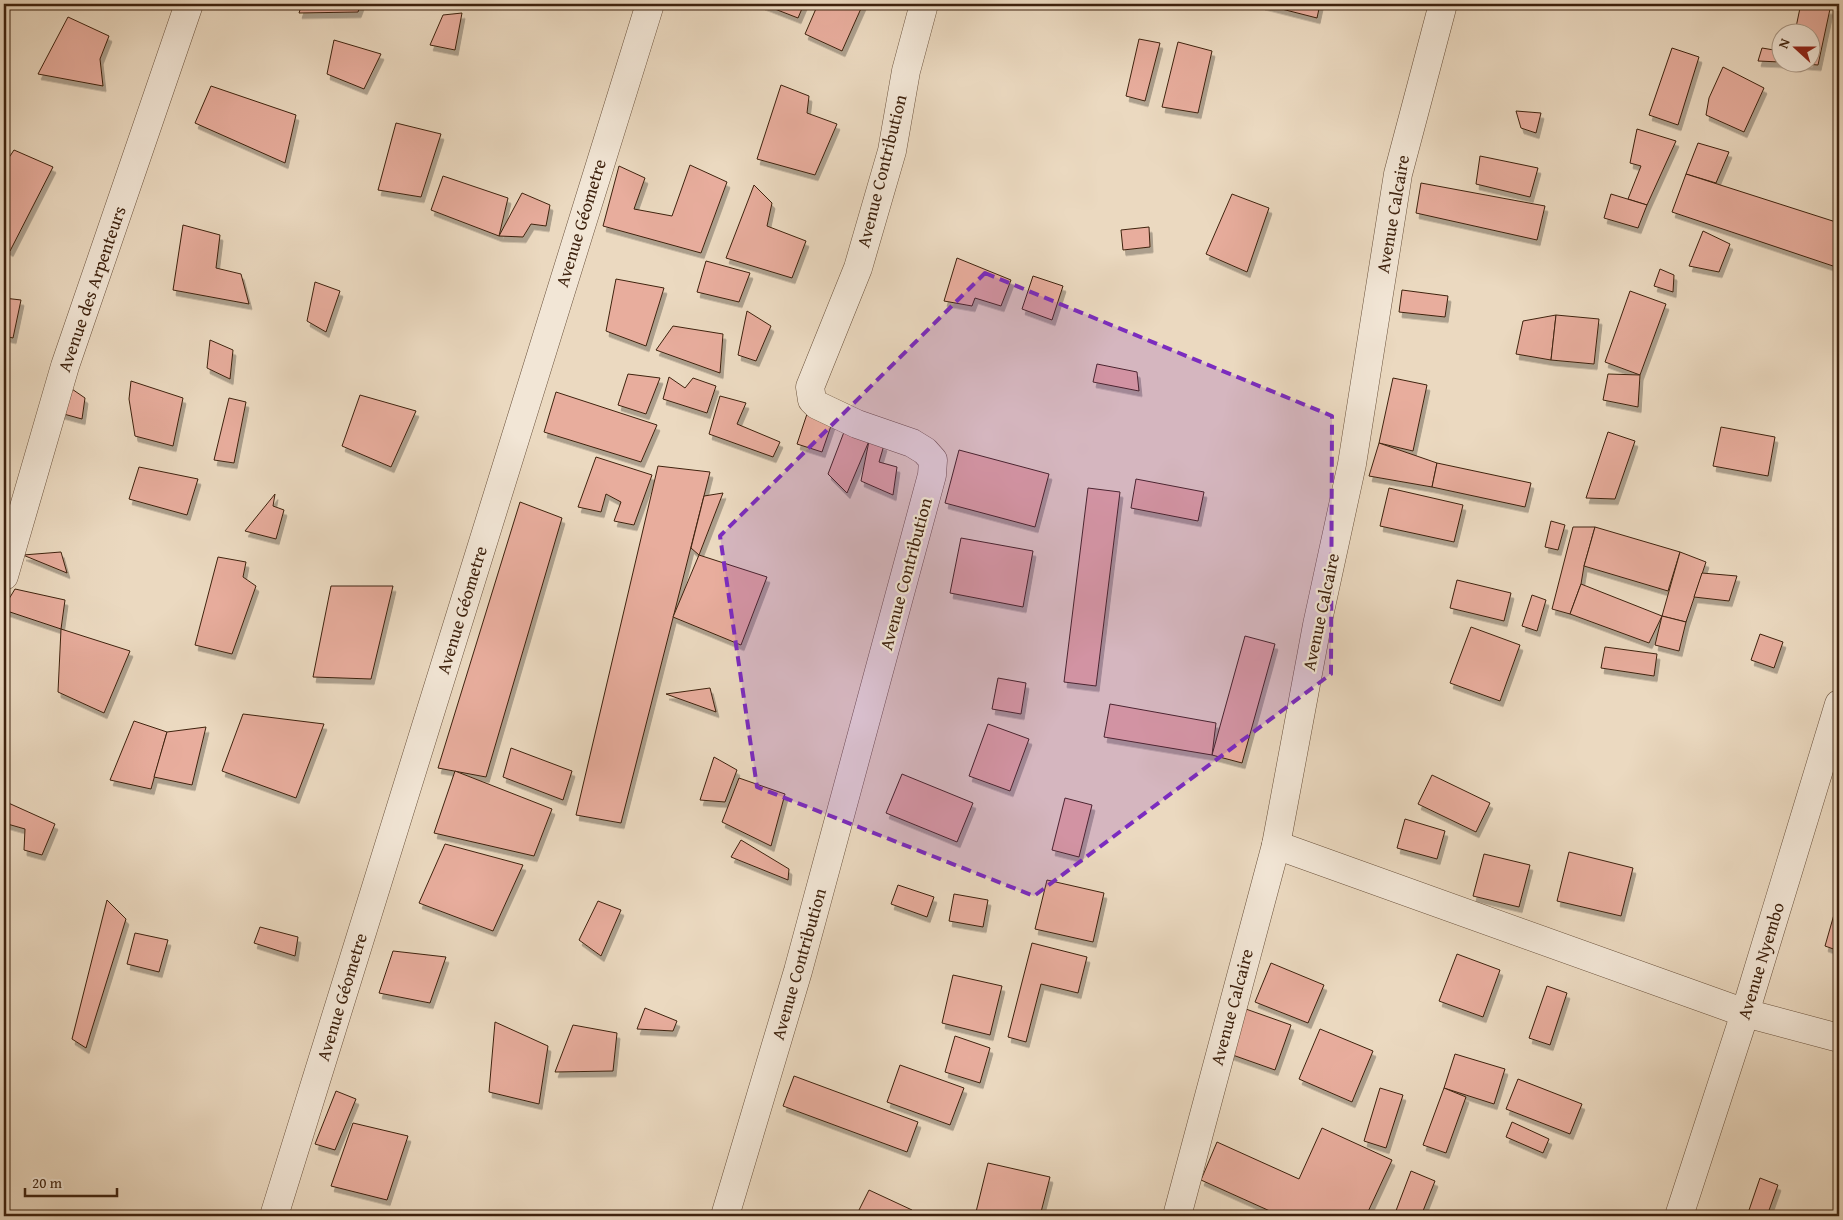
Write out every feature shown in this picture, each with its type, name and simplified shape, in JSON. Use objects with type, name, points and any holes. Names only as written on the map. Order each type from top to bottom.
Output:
[{"type":"street","name":"Avenue des Arpenteurs","points":[[4,576],[65,366],[189,4]]},
{"type":"street","name":"Avenue Géometre","points":[[274,1216],[650,4]]},
{"type":"street","name":"Avenue Contribution","points":[[725,1216],[798,971],[932,475],[933,460],[925,451],[912,443],[829,412],[812,400],[810,387],[858,268],[892,151],[906,70],[924,4]]},
{"type":"street","name":"Avenue Calcaire","points":[[1177,1216],[1276,845],[1317,625],[1352,464],[1398,174],[1443,4]]},
{"type":"street","name":"Avenue Nyembo","points":[[1679,1216],[1745,1013],[1839,704]]},
{"type":"street","points":[[1276,845],[1745,1013],[1839,1038]]},
{"type":"highlighted area","points":[[985,273],[1332,416],[1331,674],[1034,896],[757,787],[720,536]]},
{"type":"building","points":[[302,4],[361,4],[358,12],[299,13]]},
{"type":"building","points":[[762,4],[804,4],[798,18]]},
{"type":"building","points":[[818,4],[863,4],[842,51],[805,34]]},
{"type":"building","points":[[1262,4],[1320,4],[1317,18]]},
{"type":"building","points":[[1800,8],[1830,9],[1820,56],[1820,22],[1797,22]]},
{"type":"building","points":[[462,13],[455,50],[430,45],[443,15]]},
{"type":"building","points":[[68,17],[109,36],[100,59],[103,86],[38,74]]},
{"type":"building","points":[[1139,39],[1160,43],[1145,101],[1126,96]]},
{"type":"building","points":[[334,40],[381,54],[364,89],[327,74]]},
{"type":"building","points":[[1178,42],[1212,51],[1198,113],[1162,107]]},
{"type":"building","points":[[1672,48],[1699,57],[1678,125],[1649,115]]},
{"type":"building","points":[[1762,48],[1770,49],[1770,62],[1758,61]]},
{"type":"building","points":[[1723,67],[1764,88],[1744,132],[1706,115],[1709,98]]},
{"type":"building","points":[[781,85],[809,96],[807,113],[837,124],[815,175],[757,159]]},
{"type":"building","points":[[211,86],[296,115],[285,163],[195,123]]},
{"type":"building","points":[[1516,111],[1541,113],[1536,133],[1521,128]]},
{"type":"building","points":[[396,123],[441,134],[421,197],[378,190]]},
{"type":"building","points":[[1637,129],[1676,141],[1647,205],[1628,199],[1641,166],[1630,163]]},
{"type":"building","points":[[1698,143],[1729,152],[1716,183],[1686,174]]},
{"type":"building","points":[[14,150],[53,167],[10,251],[4,247],[4,165]]},
{"type":"building","points":[[1480,156],[1538,168],[1530,197],[1476,184]]},
{"type":"building","points":[[690,165],[727,182],[701,253],[603,226],[619,166],[645,178],[634,209],[672,216]]},
{"type":"building","points":[[1686,174],[1839,223],[1839,268],[1672,212]]},
{"type":"building","points":[[443,176],[508,198],[499,236],[431,210]]},
{"type":"building","points":[[1421,183],[1545,206],[1537,240],[1416,213]]},
{"type":"building","points":[[754,185],[772,203],[767,226],[806,241],[792,278],[726,258]]},
{"type":"building","points":[[522,193],[550,205],[546,226],[531,224],[523,237],[499,236]]},
{"type":"building","points":[[1232,194],[1269,208],[1247,272],[1206,254]]},
{"type":"building","points":[[1611,194],[1647,205],[1638,228],[1604,218]]},
{"type":"building","points":[[183,225],[220,235],[216,268],[241,274],[249,304],[173,290]]},
{"type":"building","points":[[1149,227],[1150,247],[1123,250],[1121,230]]},
{"type":"building","points":[[1703,231],[1730,244],[1719,272],[1689,266]]},
{"type":"building","points":[[957,258],[1011,280],[1001,306],[975,298],[972,306],[944,301]]},
{"type":"building","points":[[706,261],[750,273],[739,302],[697,292]]},
{"type":"building","points":[[1660,269],[1674,275],[1673,292],[1654,286]]},
{"type":"building","points":[[1033,276],[1063,286],[1052,320],[1022,309]]},
{"type":"building","points":[[616,279],[664,288],[646,346],[606,331]]},
{"type":"building","points":[[315,282],[340,291],[326,332],[307,321]]},
{"type":"building","points":[[1402,290],[1448,296],[1445,317],[1399,312]]},
{"type":"building","points":[[1630,291],[1666,304],[1640,375],[1605,362]]},
{"type":"building","points":[[4,298],[21,300],[13,338],[4,336]]},
{"type":"building","points":[[747,311],[771,326],[756,361],[738,355]]},
{"type":"building","points":[[1556,315],[1551,360],[1516,354],[1523,321]]},
{"type":"building","points":[[1556,315],[1599,319],[1594,364],[1551,360]]},
{"type":"building","points":[[673,326],[723,334],[720,373],[656,350]]},
{"type":"building","points":[[210,340],[233,350],[230,379],[207,368]]},
{"type":"building","points":[[1097,364],[1137,372],[1139,391],[1093,382]]},
{"type":"building","points":[[628,374],[660,378],[646,414],[618,405]]},
{"type":"building","points":[[1608,374],[1640,375],[1638,407],[1603,400]]},
{"type":"building","points":[[669,377],[685,388],[693,378],[716,386],[707,413],[663,399]]},
{"type":"building","points":[[1393,378],[1427,385],[1413,451],[1379,443]]},
{"type":"building","points":[[131,381],[183,398],[173,446],[135,436],[129,399]]},
{"type":"building","points":[[69,387],[85,398],[82,419],[60,413]]},
{"type":"building","points":[[556,392],[657,425],[641,462],[544,432]]},
{"type":"building","points":[[360,395],[416,411],[391,467],[342,446]]},
{"type":"building","points":[[720,396],[746,403],[737,424],[780,442],[773,457],[709,434]]},
{"type":"building","points":[[229,398],[246,402],[234,463],[214,460]]},
{"type":"building","points":[[807,414],[832,423],[822,452],[797,444]]},
{"type":"building","points":[[1721,427],[1775,437],[1768,476],[1713,466]]},
{"type":"building","points":[[844,432],[869,441],[847,493],[828,474]]},
{"type":"building","points":[[1608,432],[1635,441],[1615,499],[1586,498]]},
{"type":"building","points":[[869,441],[884,445],[879,462],[897,467],[893,495],[861,481]]},
{"type":"building","points":[[1379,443],[1437,463],[1432,487],[1369,476]]},
{"type":"building","points":[[959,450],[1049,474],[1035,527],[945,503]]},
{"type":"building","points":[[596,457],[652,475],[634,525],[614,521],[621,502],[606,494],[601,512],[578,507]]},
{"type":"building","points":[[1437,463],[1531,483],[1525,507],[1432,487]]},
{"type":"building","points":[[658,466],[710,472],[621,823],[576,815]]},
{"type":"building","points":[[139,467],[198,479],[187,515],[129,499]]},
{"type":"building","points":[[1136,479],[1204,492],[1198,521],[1131,508]]},
{"type":"building","points":[[1088,488],[1120,492],[1096,686],[1064,682]]},
{"type":"building","points":[[1389,488],[1463,505],[1454,542],[1380,526]]},
{"type":"building","points":[[723,493],[699,555],[691,548],[704,496]]},
{"type":"building","points":[[275,494],[273,506],[284,510],[276,539],[245,531]]},
{"type":"building","points":[[520,502],[562,518],[486,777],[438,768]]},
{"type":"building","points":[[1551,521],[1565,525],[1558,550],[1545,547]]},
{"type":"building","points":[[1573,527],[1595,527],[1581,584],[1570,614],[1552,609]]},
{"type":"building","points":[[1595,527],[1680,552],[1668,591],[1584,566]]},
{"type":"building","points":[[961,538],[1033,551],[1023,607],[950,593]]},
{"type":"building","points":[[61,552],[67,573],[23,555]]},
{"type":"building","points":[[1680,552],[1706,562],[1686,622],[1662,616]]},
{"type":"building","points":[[699,555],[767,577],[741,645],[673,617]]},
{"type":"building","points":[[218,557],[246,562],[243,577],[256,586],[232,654],[195,645]]},
{"type":"building","points":[[1702,573],[1737,576],[1729,601],[1694,597]]},
{"type":"building","points":[[1457,580],[1511,593],[1504,621],[1450,608]]},
{"type":"building","points":[[1581,584],[1662,616],[1649,643],[1570,614]]},
{"type":"building","points":[[331,586],[393,586],[371,679],[313,677]]},
{"type":"building","points":[[15,589],[65,600],[61,629],[4,610]]},
{"type":"building","points":[[1532,595],[1546,600],[1537,631],[1522,626]]},
{"type":"building","points":[[1662,616],[1686,622],[1679,651],[1655,645]]},
{"type":"building","points":[[1471,627],[1520,645],[1500,701],[1450,683]]},
{"type":"building","points":[[61,629],[130,651],[104,713],[58,692]]},
{"type":"building","points":[[1760,634],[1783,642],[1774,668],[1751,660]]},
{"type":"building","points":[[1245,636],[1275,644],[1242,763],[1212,755]]},
{"type":"building","points":[[1605,647],[1657,654],[1654,676],[1601,668]]},
{"type":"building","points":[[998,678],[1026,683],[1021,714],[992,709]]},
{"type":"building","points":[[710,688],[716,712],[666,694]]},
{"type":"building","points":[[1110,704],[1216,723],[1212,755],[1104,737]]},
{"type":"building","points":[[243,714],[324,724],[296,798],[222,771]]},
{"type":"building","points":[[134,721],[167,732],[151,789],[110,780]]},
{"type":"building","points":[[988,724],[1029,739],[1010,791],[969,776]]},
{"type":"building","points":[[206,727],[192,785],[154,777],[167,732]]},
{"type":"building","points":[[511,748],[572,771],[563,800],[503,777]]},
{"type":"building","points":[[714,757],[737,770],[725,802],[700,800]]},
{"type":"building","points":[[455,771],[552,809],[534,856],[434,833]]},
{"type":"building","points":[[902,774],[973,803],[957,842],[886,813]]},
{"type":"building","points":[[1432,775],[1490,803],[1476,832],[1418,804]]},
{"type":"building","points":[[739,778],[785,794],[771,846],[722,822]]},
{"type":"building","points":[[1065,798],[1092,805],[1079,857],[1052,850]]},
{"type":"building","points":[[4,801],[55,824],[42,855],[24,850],[25,829],[4,823]]},
{"type":"building","points":[[1405,819],[1445,831],[1437,859],[1397,848]]},
{"type":"building","points":[[741,840],[789,869],[788,880],[731,857]]},
{"type":"building","points":[[445,844],[523,865],[493,931],[419,903]]},
{"type":"building","points":[[1569,852],[1633,868],[1621,916],[1557,901]]},
{"type":"building","points":[[1484,854],[1530,865],[1519,907],[1473,896]]},
{"type":"building","points":[[1047,880],[1104,893],[1093,942],[1035,929]]},
{"type":"building","points":[[898,885],[934,897],[927,917],[891,904]]},
{"type":"building","points":[[954,894],[988,900],[983,927],[949,921]]},
{"type":"building","points":[[107,900],[126,919],[86,1048],[72,1039]]},
{"type":"building","points":[[598,901],[621,910],[601,956],[579,940]]},
{"type":"building","points":[[1835,911],[1839,913],[1839,951],[1825,946]]},
{"type":"building","points":[[260,927],[298,937],[295,956],[254,943]]},
{"type":"building","points":[[135,933],[168,940],[159,972],[127,964]]},
{"type":"building","points":[[1032,943],[1087,957],[1078,993],[1041,984],[1026,1042],[1008,1037]]},
{"type":"building","points":[[393,951],[446,957],[430,1003],[379,993]]},
{"type":"building","points":[[1457,954],[1500,970],[1483,1017],[1439,1001]]},
{"type":"building","points":[[1271,963],[1324,985],[1308,1023],[1255,1002]]},
{"type":"building","points":[[953,975],[1002,986],[990,1035],[942,1023]]},
{"type":"building","points":[[1547,986],[1567,993],[1550,1045],[1529,1038]]},
{"type":"building","points":[[645,1008],[677,1021],[673,1031],[637,1029]]},
{"type":"building","points":[[1243,1008],[1291,1025],[1275,1070],[1227,1053]]},
{"type":"building","points":[[495,1022],[548,1046],[539,1104],[489,1092]]},
{"type":"building","points":[[573,1025],[617,1033],[613,1071],[555,1072]]},
{"type":"building","points":[[1320,1029],[1373,1051],[1352,1102],[1299,1079]]},
{"type":"building","points":[[955,1036],[990,1048],[980,1083],[945,1072]]},
{"type":"building","points":[[1455,1054],[1505,1069],[1494,1104],[1444,1088]]},
{"type":"building","points":[[900,1065],[964,1088],[950,1125],[887,1102]]},
{"type":"building","points":[[794,1076],[918,1122],[907,1152],[783,1106]]},
{"type":"building","points":[[1518,1079],[1582,1104],[1570,1134],[1506,1109]]},
{"type":"building","points":[[1380,1088],[1403,1095],[1386,1148],[1364,1141]]},
{"type":"building","points":[[1444,1088],[1466,1097],[1446,1153],[1423,1145]]},
{"type":"building","points":[[336,1091],[356,1099],[335,1150],[315,1144]]},
{"type":"building","points":[[1512,1122],[1549,1139],[1543,1153],[1506,1137]]},
{"type":"building","points":[[353,1123],[408,1136],[387,1200],[331,1186]]},
{"type":"building","points":[[1322,1128],[1392,1160],[1366,1216],[1281,1216],[1201,1180],[1217,1142],[1299,1179]]},
{"type":"building","points":[[988,1163],[1050,1177],[1040,1216],[975,1216]]},
{"type":"building","points":[[1411,1171],[1435,1181],[1421,1216],[1394,1216]]},
{"type":"building","points":[[1760,1178],[1778,1185],[1767,1216],[1747,1216]]},
{"type":"building","points":[[869,1190],[912,1210],[909,1216],[856,1216]]},
{"type":"building","points":[[8,1210],[27,1216],[6,1216]]}]
